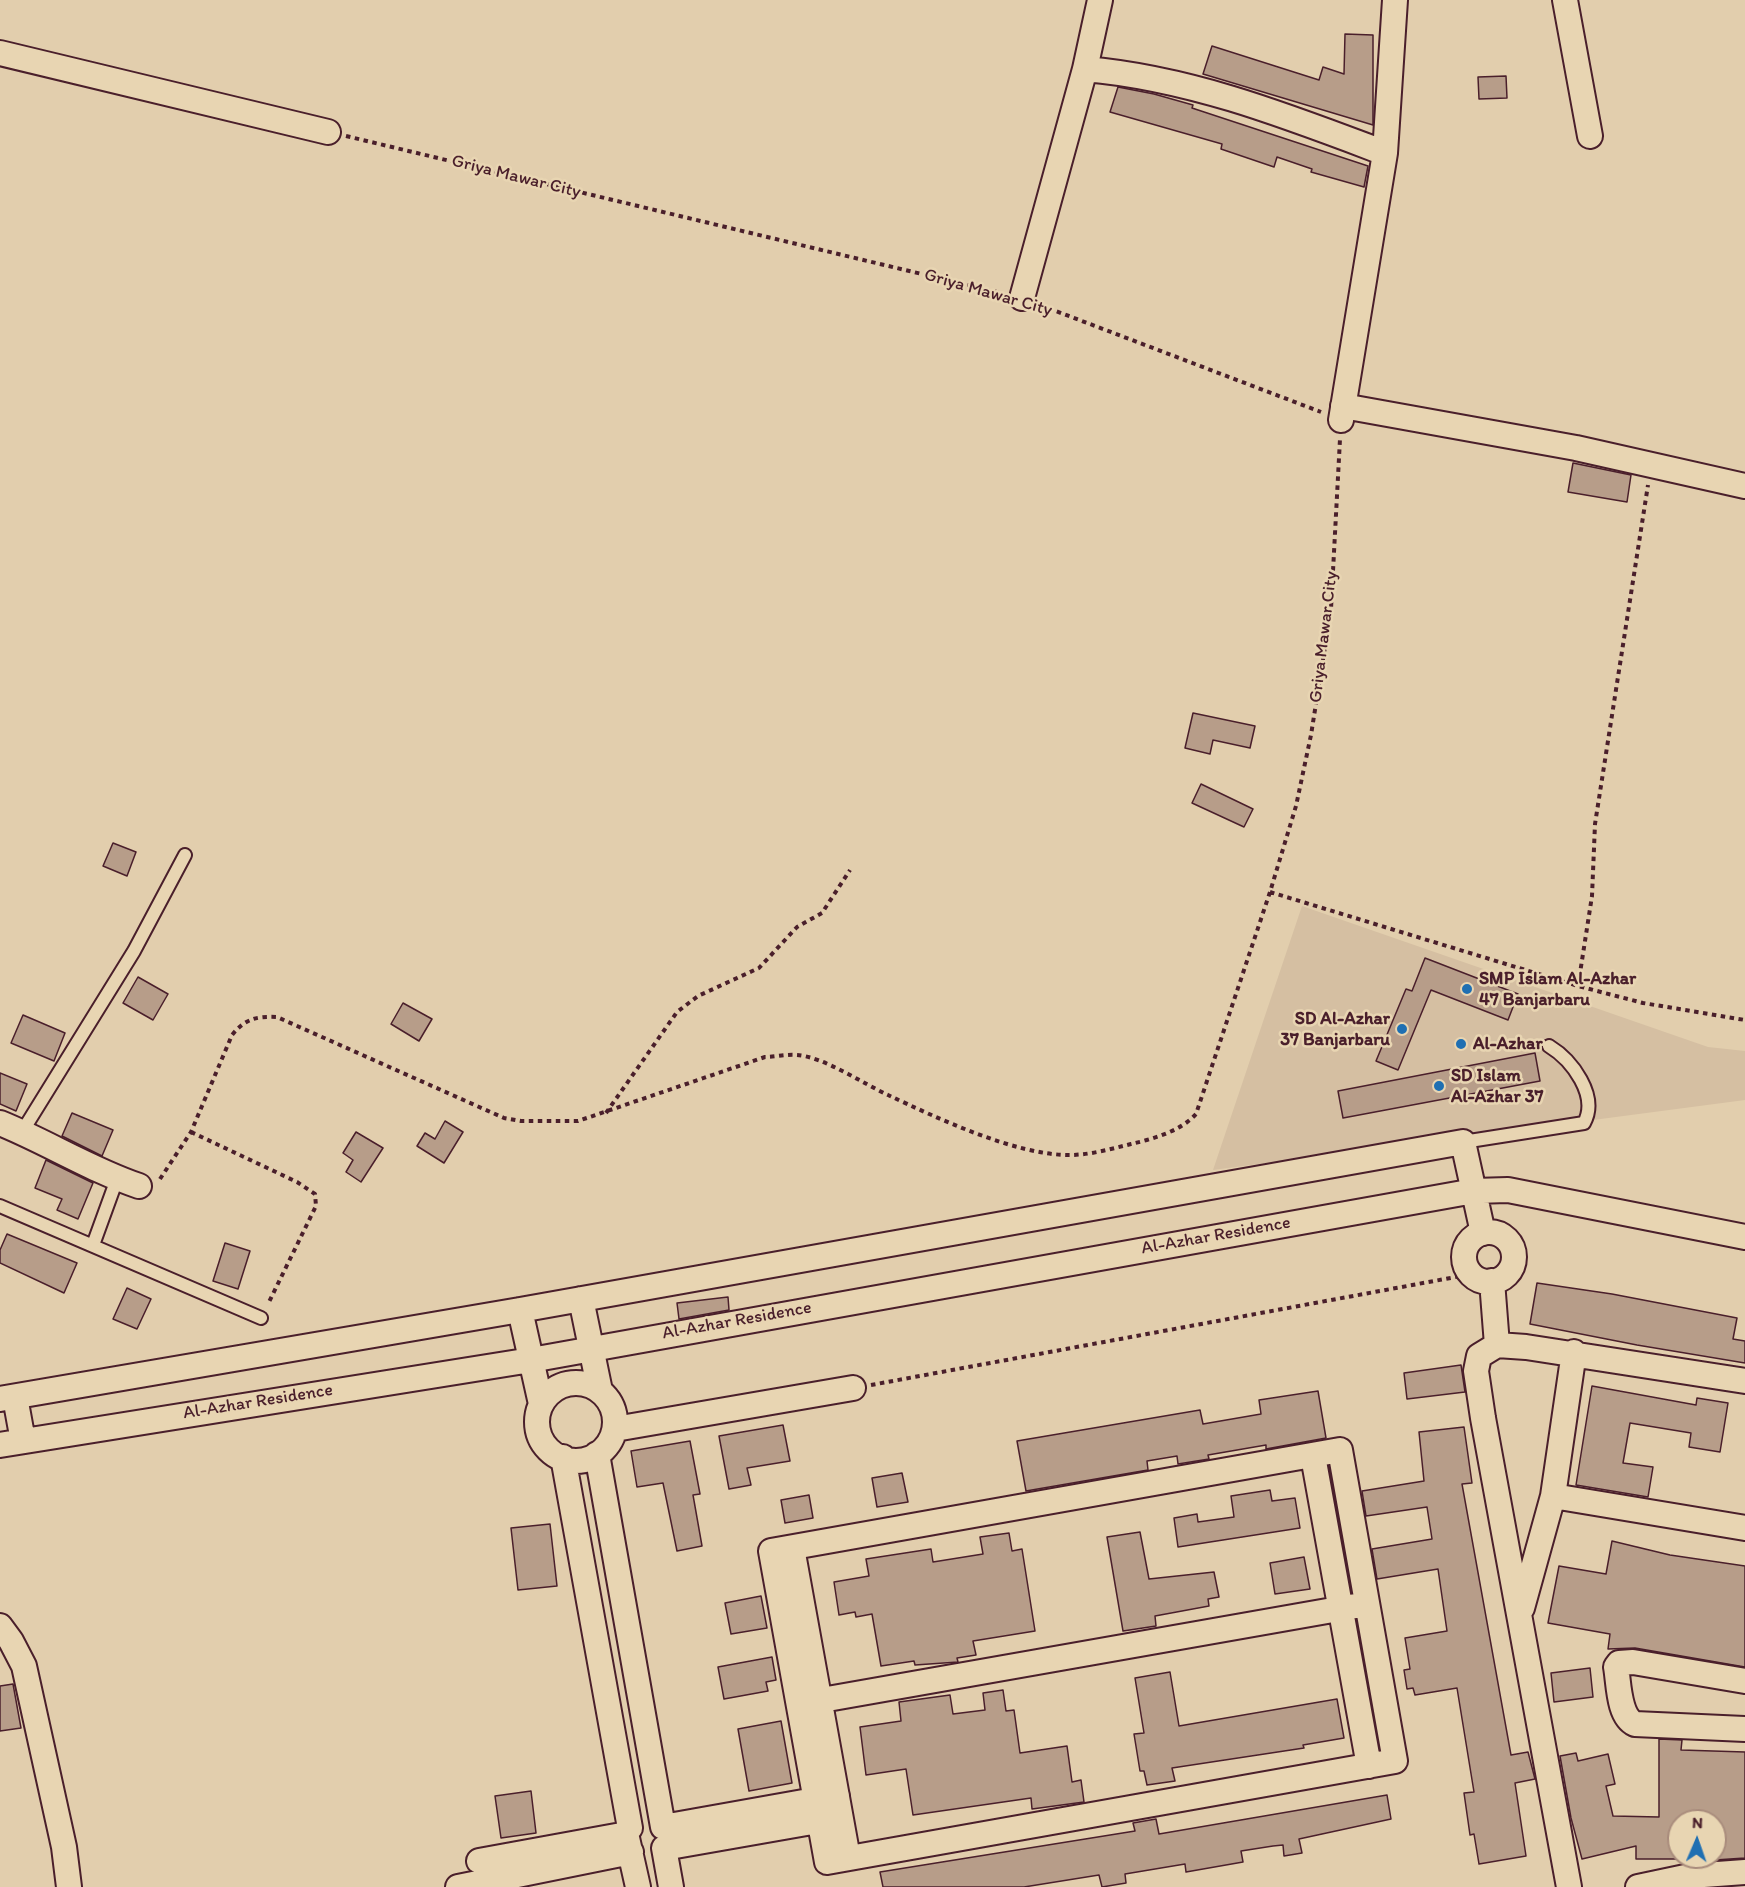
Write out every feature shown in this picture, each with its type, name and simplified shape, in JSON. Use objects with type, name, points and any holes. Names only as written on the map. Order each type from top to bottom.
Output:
[{"type":"street","points":[[1022,298],[1085,69],[1100,0]]},
{"type":"street","points":[[1395,0],[1385,153],[1342,413],[1576,448],[1745,486]]},
{"type":"street","points":[[1565,0],[1590,136]]},
{"type":"street","points":[[0,53],[328,132]]},
{"type":"street","points":[[1085,69],[1178,83],[1282,115],[1385,153]]},
{"type":"street","points":[[0,1123],[128,1183]]},
{"type":"street","points":[[11,1443],[7,1398],[520,1310],[1463,1142],[1483,1233]]},
{"type":"street","name":"Al-Azhar Residence","points":[[11,1443],[531,1359],[1474,1191],[1508,1190],[1745,1237]]},
{"type":"street","points":[[1491,1232],[1506,1238],[1514,1252],[1512,1268],[1500,1279],[1482,1278],[1467,1268],[1464,1254],[1471,1240],[1483,1233],[1491,1232]]},
{"type":"street","points":[[1482,1278],[1497,1345]]},
{"type":"street","points":[[520,1310],[541,1404],[537,1429],[541,1441],[549,1451],[580,1461],[597,1454],[610,1443],[615,1428],[613,1408],[600,1391],[581,1299]]},
{"type":"street","points":[[1569,1887],[1476,1371],[1479,1356],[1497,1345],[1574,1352],[1745,1381]]},
{"type":"street","points":[[1520,1619],[1553,1496],[1574,1352]]},
{"type":"street","points":[[541,1404],[556,1388],[567,1383],[579,1383],[600,1391]]},
{"type":"street","points":[[615,1428],[853,1388]]},
{"type":"street","points":[[1340,1450],[1395,1761],[827,1862],[828,1809],[809,1702],[771,1551],[1313,1456],[1340,1450]]},
{"type":"street","points":[[597,1454],[671,1887]]},
{"type":"street","points":[[1313,1456],[1368,1766]]},
{"type":"street","points":[[563,1457],[638,1887]]},
{"type":"street","points":[[1553,1496],[1745,1528]]},
{"type":"street","points":[[574,1522],[608,1517]]},
{"type":"street","points":[[809,1702],[1367,1604]]},
{"type":"street","points":[[0,1626],[24,1666],[63,1847],[69,1887]]},
{"type":"street","points":[[1745,1681],[1633,1662],[1619,1663],[1616,1667],[1623,1710],[1628,1721],[1635,1724],[1678,1728],[1745,1730]]},
{"type":"street","points":[[663,1837],[828,1809]]},
{"type":"street","points":[[630,1843],[634,1823],[646,1818],[663,1837]]},
{"type":"street","points":[[479,1861],[630,1843],[646,1858],[657,1856],[663,1837]]},
{"type":"street","points":[[458,1887],[630,1843]]},
{"type":"street","points":[[1638,1887],[1690,1876],[1745,1872]]},
{"type":"lane","points":[[22,1132],[134,951],[185,855]]},
{"type":"lane","points":[[1463,1142],[1584,1124],[1588,1112],[1586,1092],[1569,1060],[1549,1046]]},
{"type":"lane","points":[[93,1245],[128,1183]]},
{"type":"lane","points":[[0,1206],[261,1318]]},
{"type":"path","name":"Griya Mawar City","points":[[328,132],[1022,298],[1342,413],[1331,609],[1307,755],[1296,806],[1270,892],[1196,1114],[1189,1122],[1139,1142],[1101,1151],[1069,1155],[1041,1152],[993,1138],[932,1115],[831,1067],[797,1055],[765,1058],[606,1113]]},
{"type":"path","points":[[1578,986],[1592,896],[1595,824],[1651,466]]},
{"type":"path","points":[[128,1183],[150,1186],[160,1179],[191,1132],[232,1035],[242,1023],[258,1016],[277,1017],[504,1118],[556,1122],[578,1121],[606,1113],[677,1012],[698,996],[759,968],[797,927],[822,913],[850,870]]},
{"type":"path","points":[[1270,892],[1578,986],[1643,1003],[1745,1020]]},
{"type":"path","points":[[191,1132],[297,1182],[315,1194],[316,1206],[261,1318]]},
{"type":"path","points":[[853,1388],[1482,1278]]},
{"type":"shaded area","points":[[1302,906],[1708,1047],[1745,1051],[1745,1100],[1213,1170]]},
{"type":"building","points":[[1345,34],[1373,35],[1373,125],[1203,74],[1212,46],[1319,80],[1323,67],[1344,74]]},
{"type":"building","points":[[1506,76],[1507,98],[1479,99],[1478,77]]},
{"type":"building","points":[[1118,87],[1193,105],[1192,108],[1368,166],[1364,187],[1311,172],[1312,169],[1277,157],[1274,167],[1221,149],[1222,144],[1110,112]]},
{"type":"building","points":[[1573,463],[1631,475],[1627,502],[1568,492]]},
{"type":"building","points":[[1193,713],[1255,726],[1250,748],[1213,740],[1210,754],[1185,748]]},
{"type":"building","points":[[1201,784],[1253,809],[1244,827],[1192,803]]},
{"type":"building","points":[[113,843],[136,852],[127,876],[103,866]]},
{"type":"building","points":[[1425,958],[1518,994],[1508,1020],[1431,990],[1398,1070],[1376,1061],[1406,989],[1412,991]]},
{"type":"building","points":[[138,977],[168,994],[153,1020],[123,1003]]},
{"type":"building","points":[[403,1003],[432,1019],[419,1041],[391,1024]]},
{"type":"building","points":[[23,1015],[65,1033],[54,1061],[11,1043]]},
{"type":"building","name":"SD Islam Al-Azhar 37","points":[[1535,1053],[1540,1081],[1343,1118],[1338,1091]]},
{"type":"building","points":[[0,1073],[27,1084],[16,1111],[0,1104]]},
{"type":"building","points":[[72,1113],[113,1130],[102,1156],[62,1136]]},
{"type":"building","points":[[445,1121],[463,1132],[444,1163],[417,1146],[425,1133],[435,1139]]},
{"type":"building","points":[[356,1132],[383,1148],[361,1182],[346,1172],[353,1160],[343,1153]]},
{"type":"building","points":[[46,1160],[93,1183],[78,1219],[57,1210],[62,1199],[35,1188]]},
{"type":"building","points":[[7,1234],[77,1263],[64,1293],[0,1263],[0,1250]]},
{"type":"building","points":[[225,1243],[250,1251],[238,1289],[213,1281]]},
{"type":"building","points":[[1537,1283],[1612,1294],[1737,1318],[1733,1339],[1745,1341],[1745,1363],[1530,1324]]},
{"type":"building","points":[[127,1288],[151,1299],[137,1329],[113,1319]]},
{"type":"building","points":[[728,1297],[729,1310],[679,1319],[677,1303]]},
{"type":"building","points":[[1461,1365],[1465,1392],[1407,1399],[1404,1373]]},
{"type":"building","points":[[1592,1386],[1696,1405],[1697,1398],[1728,1403],[1720,1452],[1689,1447],[1691,1433],[1630,1423],[1623,1463],[1653,1467],[1648,1497],[1576,1485]]},
{"type":"building","points":[[1318,1391],[1326,1438],[1266,1449],[1266,1445],[1208,1455],[1209,1459],[1178,1464],[1177,1456],[1147,1461],[1148,1470],[1026,1491],[1017,1441],[1200,1410],[1203,1424],[1261,1414],[1259,1400]]},
{"type":"building","points":[[783,1425],[790,1461],[747,1468],[751,1485],[729,1489],[719,1436]]},
{"type":"building","points":[[1464,1427],[1472,1483],[1462,1484],[1511,1755],[1528,1752],[1535,1779],[1515,1783],[1526,1856],[1479,1864],[1474,1834],[1470,1835],[1464,1793],[1474,1792],[1457,1688],[1415,1695],[1413,1688],[1407,1689],[1404,1670],[1410,1669],[1405,1638],[1447,1631],[1438,1569],[1377,1579],[1372,1549],[1432,1539],[1427,1507],[1366,1516],[1362,1491],[1424,1481],[1419,1432]]},
{"type":"building","points":[[690,1441],[700,1494],[693,1495],[702,1546],[677,1551],[663,1483],[637,1487],[631,1451]]},
{"type":"building","points":[[902,1473],[908,1502],[877,1507],[872,1478]]},
{"type":"building","points":[[1270,1490],[1272,1501],[1295,1498],[1300,1528],[1178,1547],[1174,1518],[1197,1514],[1198,1522],[1234,1517],[1231,1496]]},
{"type":"building","points":[[809,1495],[813,1518],[785,1523],[781,1500]]},
{"type":"building","points":[[550,1524],[557,1586],[518,1590],[511,1528]]},
{"type":"building","points":[[1140,1532],[1149,1579],[1214,1572],[1219,1597],[1208,1599],[1209,1606],[1155,1616],[1156,1626],[1123,1631],[1107,1537]]},
{"type":"building","points":[[1009,1533],[1012,1551],[1022,1549],[1035,1631],[973,1641],[976,1655],[957,1658],[958,1662],[915,1665],[914,1661],[881,1666],[872,1614],[856,1617],[855,1612],[839,1615],[834,1582],[869,1576],[866,1559],[931,1549],[933,1562],[983,1554],[980,1537]]},
{"type":"building","points":[[1612,1541],[1670,1555],[1745,1566],[1745,1667],[1635,1648],[1608,1649],[1610,1634],[1548,1623],[1559,1566],[1606,1574]]},
{"type":"building","points":[[1304,1557],[1310,1589],[1275,1594],[1270,1563]]},
{"type":"building","points":[[761,1596],[767,1628],[731,1634],[725,1603]]},
{"type":"building","points":[[772,1657],[776,1680],[766,1682],[768,1691],[724,1699],[718,1667]]},
{"type":"building","points":[[1590,1668],[1593,1697],[1554,1702],[1551,1673]]},
{"type":"building","points":[[1170,1672],[1179,1726],[1337,1699],[1344,1738],[1303,1745],[1304,1748],[1172,1768],[1175,1781],[1147,1785],[1144,1771],[1140,1771],[1134,1734],[1144,1733],[1135,1678]]},
{"type":"building","points":[[13,1684],[21,1728],[0,1731],[0,1686]]},
{"type":"building","points":[[1003,1690],[1006,1711],[1014,1710],[1020,1753],[1067,1746],[1072,1782],[1081,1780],[1084,1802],[1032,1809],[1031,1798],[913,1815],[906,1769],[866,1775],[860,1727],[901,1721],[899,1702],[950,1695],[953,1714],[985,1710],[983,1693]]},
{"type":"building","points":[[781,1721],[792,1783],[749,1791],[738,1729]]},
{"type":"building","points":[[1659,1739],[1682,1740],[1681,1750],[1745,1752],[1745,1858],[1727,1859],[1727,1809],[1667,1809],[1667,1859],[1636,1859],[1636,1846],[1582,1859],[1571,1818],[1560,1756],[1576,1753],[1578,1761],[1608,1754],[1615,1784],[1606,1786],[1613,1816],[1659,1817]]},
{"type":"building","points":[[531,1791],[536,1833],[501,1838],[495,1796]]},
{"type":"building","points":[[1387,1795],[1391,1819],[1299,1839],[1302,1853],[1284,1856],[1283,1845],[1241,1851],[1243,1862],[1186,1872],[1185,1864],[1125,1874],[1126,1883],[1102,1887],[1099,1875],[1024,1887],[883,1887],[880,1872],[1135,1831],[1133,1823],[1156,1819],[1159,1834]]},
{"type":"place","name":"SMP Islam Al-Azhar 47 Banjarbaru","points":[[1467,989]]},
{"type":"place","name":"SD Al-Azhar 37 Banjarbaru","points":[[1402,1029]]},
{"type":"place","name":"Al-Azhar","points":[[1461,1044]]},
{"type":"place","name":"SD Islam Al-Azhar 37","points":[[1439,1086]]}]
